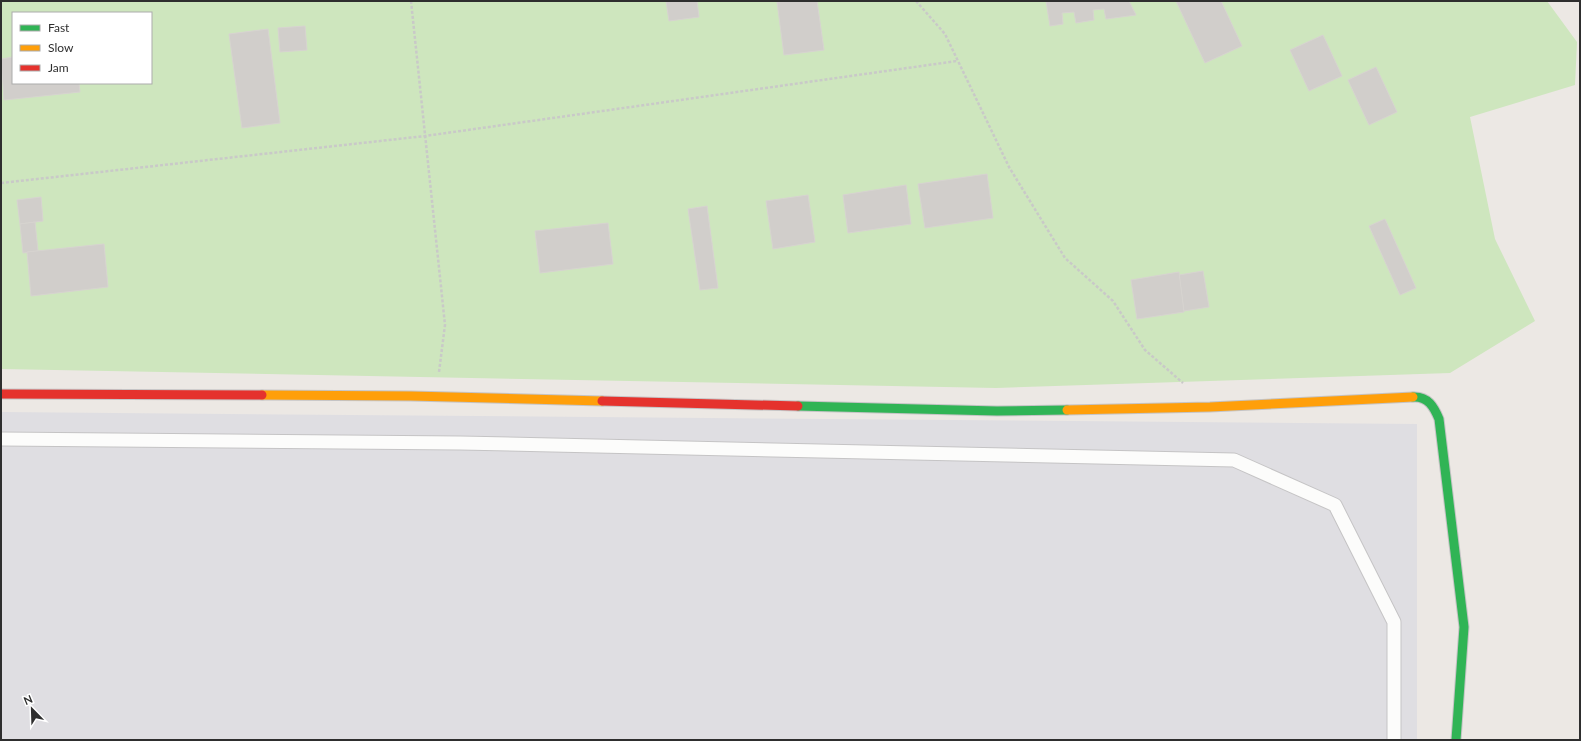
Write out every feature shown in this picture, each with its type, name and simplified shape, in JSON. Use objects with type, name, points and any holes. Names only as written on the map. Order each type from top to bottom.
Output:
[{"type":"street","points":[[1,394],[434,397],[997,411],[1210,407],[1417,398],[1432,404],[1439,419],[1464,627],[1456,740]]},
{"type":"lane","points":[[1,439],[460,443],[1234,460],[1335,505],[1394,622],[1394,740]]},
{"type":"path","points":[[411,1],[445,325],[434,397]]},
{"type":"path","points":[[916,1],[945,34],[1009,167],[1065,258],[1113,301],[1145,350],[1187,386]]},
{"type":"path","points":[[1,183],[425,136],[957,61]]},
{"type":"shaded area","points":[[1,412],[1417,424],[1417,740],[1,740]]},
{"type":"green space","points":[[1,1],[1547,1],[1577,42],[1575,85],[1470,117],[1495,239],[1535,321],[1450,373],[996,388],[1,369]]},
{"type":"building","points":[[666,1],[697,1],[699,17],[669,21]]},
{"type":"building","points":[[817,1],[824,50],[784,55],[777,2]]},
{"type":"building","points":[[1046,1],[1129,1],[1136,15],[1106,19],[1104,9],[1093,10],[1094,20],[1076,23],[1074,12],[1062,13],[1063,24],[1050,26]]},
{"type":"building","points":[[1176,1],[1221,1],[1242,46],[1205,63]]},
{"type":"building","points":[[305,26],[307,50],[280,52],[278,28]]},
{"type":"building","points":[[268,29],[280,123],[242,128],[229,34]]},
{"type":"building","points":[[1323,35],[1342,76],[1309,91],[1290,50]]},
{"type":"building","points":[[12,57],[12,84],[79,84],[80,92],[4,100],[1,59]]},
{"type":"building","points":[[1376,67],[1397,112],[1369,125],[1348,80]]},
{"type":"building","points":[[987,174],[993,218],[925,228],[918,184]]},
{"type":"building","points":[[906,185],[911,224],[848,233],[843,195]]},
{"type":"building","points":[[808,195],[815,242],[773,249],[766,201]]},
{"type":"building","points":[[41,197],[43,221],[20,224],[17,200]]},
{"type":"building","points":[[707,206],[718,288],[700,290],[688,209]]},
{"type":"building","points":[[1385,219],[1416,288],[1400,295],[1369,226]]},
{"type":"building","points":[[35,222],[38,251],[23,253],[20,224]]},
{"type":"building","points":[[608,223],[613,264],[540,273],[535,231]]},
{"type":"building","points":[[104,244],[108,287],[31,296],[27,252]]},
{"type":"building","points":[[1203,271],[1209,307],[1184,311],[1179,275]]},
{"type":"building","points":[[1179,272],[1184,312],[1137,319],[1131,280]]},
{"type":"traffic: fast","points":[[1413,397],[1423,398],[1430,403],[1439,419],[1464,627],[1456,740]]},
{"type":"traffic: fast","points":[[798,406],[997,411],[1067,410]]},
{"type":"traffic: slow","points":[[262,395],[411,396],[602,401]]},
{"type":"traffic: slow","points":[[1067,410],[1210,407],[1413,397]]},
{"type":"traffic: jam","points":[[1,394],[262,395]]},
{"type":"traffic: jam","points":[[602,401],[798,406]]}]
